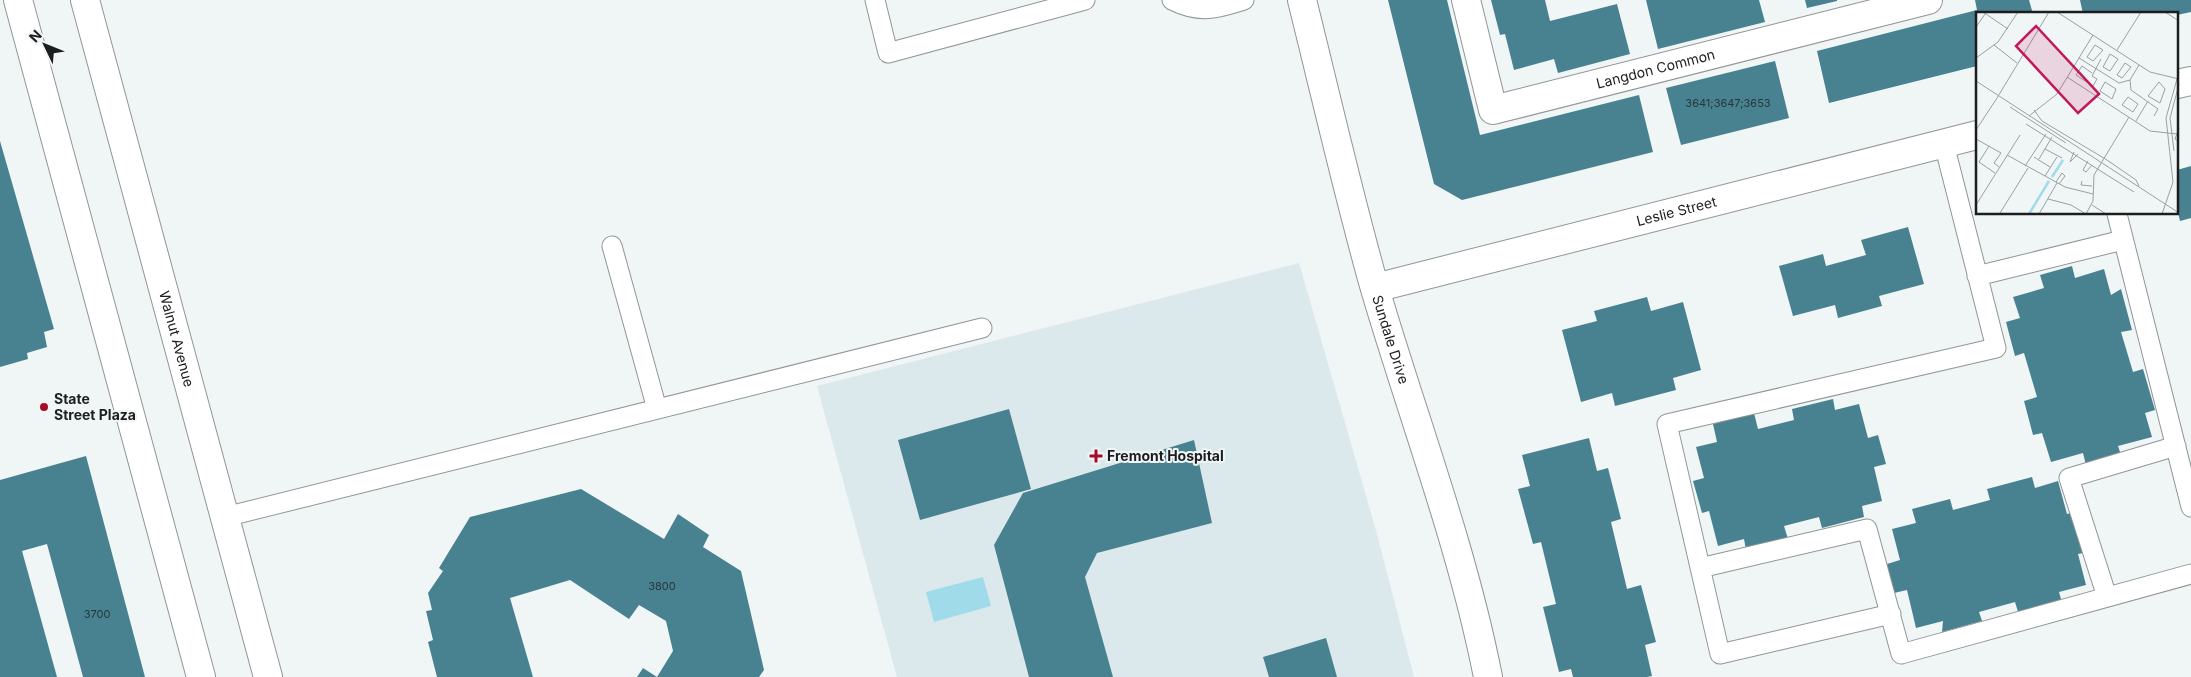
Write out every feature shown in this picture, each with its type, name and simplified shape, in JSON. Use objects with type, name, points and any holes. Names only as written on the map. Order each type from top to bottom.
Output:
[{"type":"street","points":[[18,0],[201,677]]},
{"type":"street","name":"Walnut Avenue","points":[[85,0],[268,677]]},
{"type":"street","name":"Sundale Drive","points":[[1302,0],[1375,288],[1451,534],[1481,643],[1488,677]]},
{"type":"street","name":"Langdon Common","points":[[1466,0],[1493,110],[1928,0]]},
{"type":"street","points":[[2178,84],[2191,81]]},
{"type":"street","name":"Leslie Street","points":[[1375,288],[1976,135]]},
{"type":"lane","points":[[875,0],[888,53],[1085,0]]},
{"type":"lane","points":[[1172,0],[1187,7],[1206,10],[1244,0]]},
{"type":"lane","points":[[1891,614],[1720,654],[1667,424],[1996,348],[1944,144]]},
{"type":"lane","points":[[2117,215],[2191,507]]},
{"type":"lane","points":[[1977,276],[2123,240]]},
{"type":"lane","points":[[612,246],[657,409]]},
{"type":"lane","points":[[225,517],[982,328]]},
{"type":"lane","points":[[2107,597],[2069,478],[2176,446]]},
{"type":"lane","points":[[1700,568],[1867,528],[1902,654],[2191,574]]},
{"type":"shaded area","name":"Fremont Hospital","points":[[1299,263],[1375,527],[1414,677],[897,677],[817,386]]},
{"type":"water","points":[[983,577],[991,606],[934,622],[926,592]]},
{"type":"building","points":[[1388,0],[1447,0],[1480,135],[1639,95],[1653,152],[1462,200],[1434,184]]},
{"type":"building","points":[[1491,0],[1545,0],[1550,21],[1617,4],[1630,54],[1558,73],[1554,59],[1514,70],[1505,34],[1500,35]]},
{"type":"building","points":[[1646,0],[1759,0],[1765,22],[1658,49]]},
{"type":"building","points":[[1805,0],[1837,0],[1837,1],[1807,8]]},
{"type":"building","points":[[1975,0],[2029,0],[2032,12],[1976,12],[1976,66],[1829,103],[1817,51],[1977,10]]},
{"type":"building","points":[[2080,0],[2191,0],[2191,12],[2178,15],[2178,12],[2083,12]]},
{"type":"building","points":[[1775,61],[1789,118],[1681,145],[1666,88]]},
{"type":"building","points":[[0,141],[54,329],[44,332],[47,347],[27,353],[28,359],[0,367]]},
{"type":"building","points":[[2191,166],[2191,218],[2180,221],[2178,212],[2178,170]]},
{"type":"building","points":[[1908,227],[1924,284],[1879,296],[1882,306],[1838,318],[1835,305],[1793,316],[1779,266],[1823,254],[1826,266],[1866,255],[1861,240]]},
{"type":"building","points":[[2072,266],[2075,278],[2104,269],[2111,295],[2121,289],[2132,330],[2121,332],[2133,372],[2143,369],[2155,410],[2145,413],[2152,437],[2118,446],[2121,455],[2086,465],[2083,453],[2051,462],[2042,433],[2033,435],[2024,401],[2037,397],[2024,353],[2015,356],[2006,322],[2020,318],[2013,297],[2044,288],[2040,275]]},
{"type":"building","points":[[1647,297],[1651,311],[1683,302],[1701,370],[1673,378],[1676,390],[1615,406],[1612,393],[1581,402],[1562,330],[1597,321],[1594,311]]},
{"type":"building","points":[[1833,399],[1835,410],[1859,404],[1868,438],[1878,435],[1886,464],[1874,467],[1882,501],[1862,506],[1864,517],[1822,528],[1819,517],[1784,526],[1788,539],[1746,550],[1744,539],[1718,546],[1709,511],[1702,513],[1693,481],[1704,478],[1696,447],[1717,442],[1713,424],[1754,413],[1758,429],[1794,420],[1792,409]]},
{"type":"building","points":[[1009,409],[1031,489],[920,520],[898,440]]},
{"type":"building","points":[[1589,438],[1597,471],[1608,468],[1621,519],[1611,522],[1627,589],[1641,585],[1656,642],[1645,645],[1652,676],[1573,677],[1571,669],[1559,672],[1543,607],[1556,604],[1541,542],[1533,544],[1518,489],[1530,486],[1522,455]]},
{"type":"building","points":[[1194,440],[1212,523],[1097,553],[1085,577],[1113,677],[1029,677],[994,545],[1023,493]]},
{"type":"building","points":[[86,456],[145,677],[83,677],[47,544],[22,551],[57,677],[0,677],[0,480]]},
{"type":"building","points":[[2032,477],[2035,488],[2058,481],[2067,514],[2078,511],[2089,552],[2078,554],[2086,585],[2059,592],[2062,603],[2019,615],[2015,602],[1979,612],[1982,621],[1942,632],[1943,621],[1916,628],[1907,590],[1894,593],[1887,564],[1900,560],[1892,529],[1916,523],[1912,509],[1950,499],[1953,510],[1990,500],[1987,489]]},
{"type":"building","points":[[581,489],[664,539],[678,514],[709,535],[703,547],[741,571],[764,670],[759,677],[657,677],[673,651],[666,621],[639,605],[629,619],[570,580],[510,598],[533,677],[437,677],[428,642],[433,640],[426,611],[432,610],[428,593],[443,571],[439,568],[470,517]]},
{"type":"building","points":[[1326,638],[1337,677],[1269,677],[1263,657]]},
{"type":"building","points":[[643,668],[657,677],[637,677]]},
{"type":"place","name":"State Street Plaza","points":[[44,407]]},
{"type":"place","name":"Fremont Hospital","points":[[1096,456]]}]
